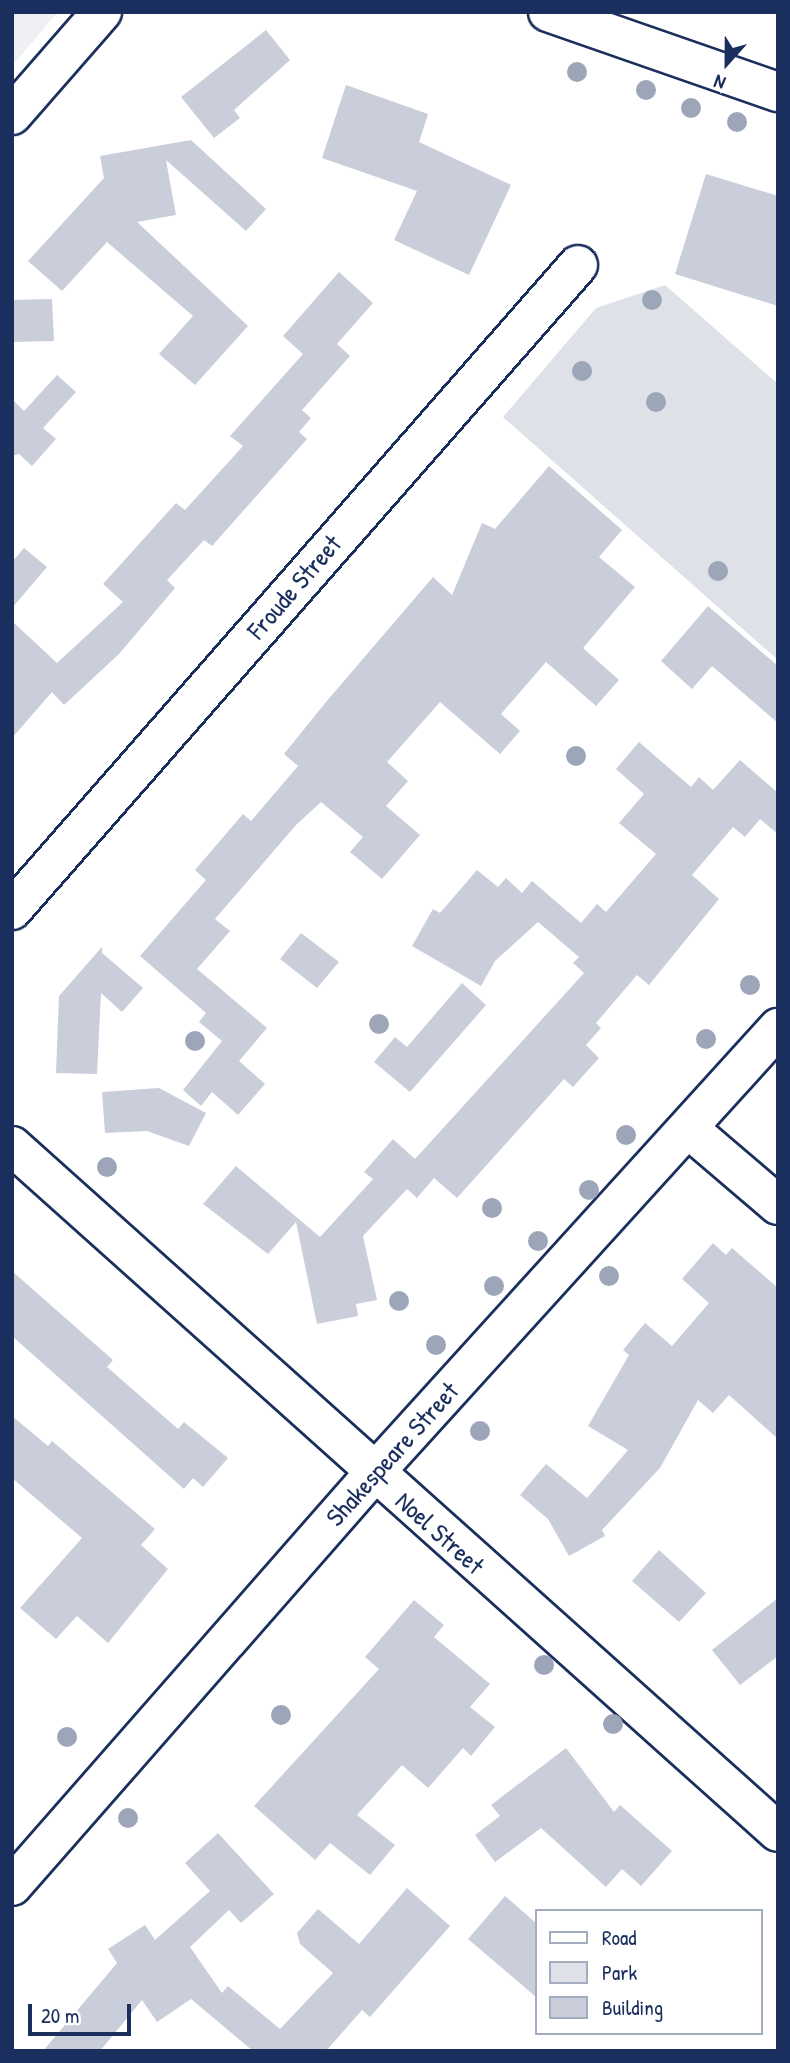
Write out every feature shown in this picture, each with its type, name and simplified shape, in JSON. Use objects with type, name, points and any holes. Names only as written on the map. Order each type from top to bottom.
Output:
[{"type":"street","points":[[12,115],[102,12]]},
{"type":"street","points":[[548,12],[778,92]]},
{"type":"street","name":"Froude Street","points":[[12,910],[578,265]]},
{"type":"street","name":"Shakespeare Street","points":[[12,1886],[375,1472],[778,1028]]},
{"type":"street","points":[[689,1129],[778,1205]]},
{"type":"street","name":"Noel Street","points":[[12,1146],[778,1832]]},
{"type":"shaded area","points":[[12,12],[58,12],[12,66]]},
{"type":"green space","points":[[665,285],[778,384],[778,660],[503,417],[596,308]]},
{"type":"building","points":[[266,30],[290,60],[234,110],[240,118],[214,138],[181,97]]},
{"type":"building","points":[[346,85],[428,114],[419,142],[511,185],[469,275],[394,240],[417,191],[322,158]]},
{"type":"building","points":[[191,140],[266,209],[246,231],[166,160],[176,215],[137,222],[248,326],[195,385],[159,354],[193,316],[107,242],[62,291],[28,261],[104,178],[100,156]]},
{"type":"building","points":[[706,174],[778,196],[778,306],[675,274]]},
{"type":"building","points":[[339,272],[373,303],[337,344],[350,356],[302,410],[311,418],[299,432],[307,439],[212,546],[204,540],[167,580],[175,588],[119,654],[64,705],[52,692],[12,738],[12,621],[57,663],[123,602],[103,584],[176,503],[185,510],[243,446],[230,436],[303,354],[283,336]]},
{"type":"building","points":[[52,299],[54,341],[12,342],[12,300]]},
{"type":"building","points":[[57,375],[76,392],[43,428],[56,439],[32,466],[19,454],[12,456],[12,399],[24,411]]},
{"type":"building","points":[[549,466],[622,530],[599,557],[635,587],[583,648],[619,680],[596,706],[546,662],[501,714],[520,731],[500,754],[440,702],[387,762],[408,781],[386,806],[420,835],[382,879],[350,852],[363,837],[321,802],[296,825],[215,919],[230,931],[197,969],[267,1028],[239,1061],[265,1084],[238,1115],[212,1092],[201,1106],[183,1090],[222,1041],[199,1022],[206,1013],[140,956],[206,880],[195,870],[243,814],[251,821],[298,766],[284,754],[326,702],[433,577],[452,595],[482,523],[495,529]]},
{"type":"building","points":[[24,548],[47,567],[12,608],[12,562]]},
{"type":"building","points":[[708,606],[778,666],[778,723],[712,666],[692,689],[661,661]]},
{"type":"building","points":[[639,742],[691,787],[699,777],[713,790],[740,760],[778,793],[778,834],[760,819],[745,837],[733,827],[692,875],[719,899],[649,985],[637,975],[596,1023],[601,1028],[586,1045],[599,1058],[573,1087],[564,1079],[457,1198],[434,1178],[417,1198],[407,1189],[363,1236],[377,1300],[356,1304],[358,1316],[317,1324],[296,1222],[268,1254],[203,1204],[236,1166],[320,1237],[373,1179],[364,1172],[393,1139],[415,1159],[584,973],[573,963],[579,957],[538,922],[495,961],[481,986],[412,946],[433,909],[440,913],[477,870],[498,887],[506,878],[522,893],[532,881],[581,923],[597,904],[606,912],[656,854],[619,823],[644,794],[616,769]]},
{"type":"building","points":[[301,933],[339,962],[317,988],[280,959]]},
{"type":"building","points":[[102,947],[102,953],[143,988],[122,1012],[101,993],[97,1074],[56,1073],[59,996]]},
{"type":"building","points":[[462,983],[486,1005],[410,1092],[374,1062],[395,1037],[407,1047]]},
{"type":"building","points":[[159,1088],[206,1113],[189,1146],[147,1131],[105,1133],[102,1092]]},
{"type":"building","points":[[713,1243],[726,1255],[732,1248],[778,1288],[778,1439],[729,1395],[713,1413],[698,1400],[660,1468],[602,1530],[605,1536],[569,1556],[548,1519],[520,1495],[546,1464],[587,1498],[628,1450],[588,1426],[629,1355],[623,1350],[645,1323],[672,1346],[709,1303],[682,1279]]},
{"type":"building","points":[[12,1271],[113,1360],[107,1367],[178,1429],[184,1422],[228,1458],[203,1487],[193,1478],[184,1489],[12,1336]]},
{"type":"building","points":[[12,1416],[48,1446],[52,1441],[155,1529],[141,1545],[168,1569],[108,1643],[77,1616],[56,1639],[20,1608],[82,1538],[12,1478]]},
{"type":"building","points":[[659,1550],[706,1593],[679,1622],[632,1581]]},
{"type":"building","points":[[778,1598],[778,1656],[740,1685],[712,1650]]},
{"type":"building","points":[[414,1600],[444,1625],[434,1637],[490,1684],[470,1707],[495,1727],[471,1756],[463,1748],[428,1788],[402,1765],[357,1815],[395,1845],[370,1875],[330,1843],[315,1860],[254,1806],[379,1669],[365,1657]]},
{"type":"building","points":[[566,1748],[614,1812],[620,1805],[672,1851],[641,1886],[622,1869],[606,1887],[541,1828],[495,1862],[475,1835],[500,1816],[491,1805]]},
{"type":"building","points":[[218,1833],[274,1894],[241,1923],[229,1910],[190,1947],[222,1993],[228,1986],[280,2029],[333,1973],[300,1944],[297,1933],[318,1909],[359,1944],[407,1888],[450,1926],[370,2017],[362,2010],[326,2051],[253,2051],[191,1999],[157,2022],[142,2000],[100,2051],[43,2051],[117,1963],[108,1949],[145,1925],[155,1940],[210,1891],[185,1863]]},
{"type":"building","points":[[505,1896],[534,1921],[534,1995],[468,1939]]}]
